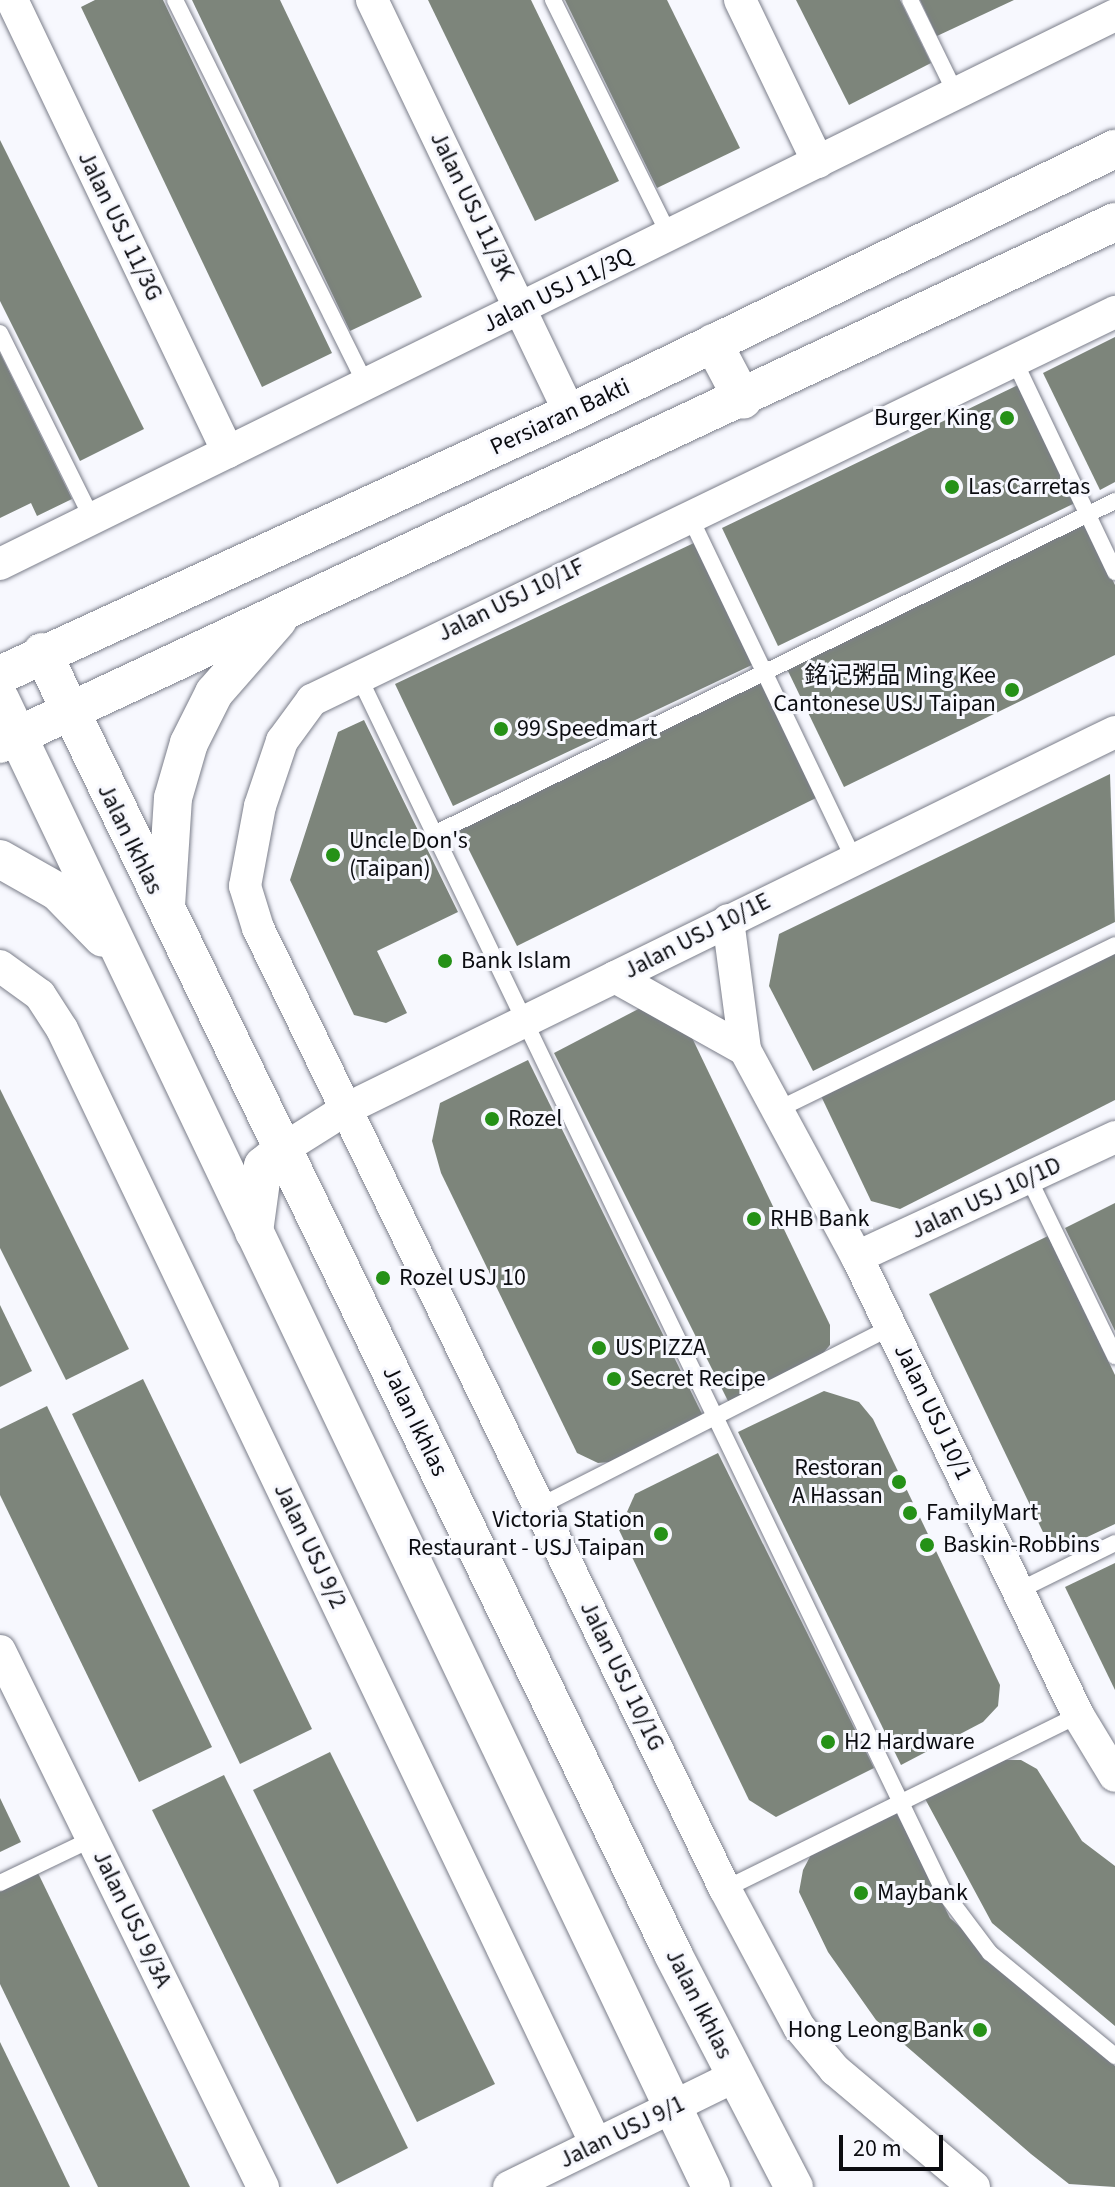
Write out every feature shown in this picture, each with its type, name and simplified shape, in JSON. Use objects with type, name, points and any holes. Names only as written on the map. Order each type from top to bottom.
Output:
[{"type":"street","name":"Jalan USJ 11/3G","points":[[12,0],[228,452]]},
{"type":"street","name":"Jalan USJ 11/3K","points":[[372,0],[570,413]]},
{"type":"street","points":[[740,0],[818,162]]},
{"type":"street","name":"Jalan USJ 11/3Q","points":[[0,564],[956,94],[1109,11]]},
{"type":"street","name":"Persiaran Bakti","points":[[0,675],[42,652],[570,413],[1115,149]]},
{"type":"street","points":[[8,740],[743,400],[1115,222]]},
{"type":"street","name":"Jalan USJ 10/1F","points":[[348,1108],[258,928],[245,886],[260,806],[282,741],[312,700],[357,674],[1115,312]]},
{"type":"street","points":[[713,343],[743,400]]},
{"type":"street","points":[[166,914],[173,798],[189,743],[214,693],[285,612]]},
{"type":"street","name":"Jalan Ikhlas","points":[[42,652],[166,914],[736,2076],[794,2187]]},
{"type":"street","points":[[0,699],[8,740],[127,963],[670,2108],[711,2187]]},
{"type":"street","name":"Jalan USJ 10/1E","points":[[283,1149],[348,1108],[524,1024],[853,857],[1115,732]]},
{"type":"street","points":[[0,859],[58,892],[127,963]]},
{"type":"street","name":"Jalan USJ 10/1","points":[[728,920],[745,1050],[857,1257],[1078,1715],[1115,1776]]},
{"type":"street","name":"Jalan USJ 9/2","points":[[0,966],[40,995],[62,1029],[596,2144]]},
{"type":"street","points":[[615,977],[745,1050]]},
{"type":"street","name":"Jalan USJ 10/1G","points":[[348,1108],[725,1889],[808,2038],[835,2070],[974,2187]]},
{"type":"street","name":"Jalan USJ 10/1D","points":[[857,1257],[1115,1137]]},
{"type":"street","points":[[254,1232],[263,1166],[283,1149]]},
{"type":"street","name":"Jalan USJ 9/3A","points":[[0,1651],[263,2187]]},
{"type":"street","name":"Jalan USJ 9/1","points":[[509,2187],[736,2076]]},
{"type":"lane","points":[[175,0],[366,384]]},
{"type":"lane","points":[[553,0],[669,235]]},
{"type":"lane","points":[[910,0],[956,94]]},
{"type":"lane","points":[[0,333],[92,518]]},
{"type":"lane","points":[[1014,360],[1115,572]]},
{"type":"lane","points":[[434,834],[1115,501]]},
{"type":"lane","points":[[689,515],[853,857]]},
{"type":"lane","points":[[357,674],[899,1801],[963,1922],[1024,1983],[1115,2056]]},
{"type":"lane","points":[[777,1110],[1115,945]]},
{"type":"lane","points":[[1029,1179],[1115,1356]]},
{"type":"lane","points":[[540,1506],[891,1327]]},
{"type":"lane","points":[[1020,1590],[1115,1543]]},
{"type":"lane","points":[[725,1889],[1078,1715]]},
{"type":"lane","points":[[0,1883],[92,1839]]},
{"type":"building","points":[[95,0],[163,0],[332,353],[262,387],[81,7]]},
{"type":"building","points":[[192,0],[280,0],[422,297],[350,331]]},
{"type":"building","points":[[428,0],[531,0],[619,181],[535,221]]},
{"type":"building","points":[[565,0],[667,0],[740,148],[657,188]]},
{"type":"building","points":[[796,0],[900,0],[931,63],[849,105]]},
{"type":"building","points":[[920,0],[1014,0],[937,36]]},
{"type":"building","points":[[0,140],[144,429],[80,461],[0,301]]},
{"type":"building","points":[[1115,337],[1115,482],[1100,490],[1043,373]]},
{"type":"building","points":[[0,353],[72,499],[37,516],[31,503],[0,518]]},
{"type":"building","points":[[1018,385],[1075,503],[778,646],[722,528]]},
{"type":"building","points":[[1085,524],[1115,585],[1115,655],[844,787],[787,669]]},
{"type":"building","points":[[696,542],[754,664],[453,806],[395,684]]},
{"type":"building","points":[[762,680],[820,796],[517,946],[459,830]]},
{"type":"building","points":[[364,720],[458,912],[377,951],[407,1013],[386,1023],[354,1015],[290,880],[338,732]]},
{"type":"building","points":[[1110,774],[1115,922],[813,1071],[769,986],[779,934]]},
{"type":"building","points":[[1115,952],[1115,1100],[900,1209],[871,1201],[821,1096]]},
{"type":"building","points":[[646,1005],[684,1021],[830,1325],[830,1345],[818,1359],[730,1405],[554,1053]]},
{"type":"building","points":[[528,1060],[703,1416],[621,1461],[598,1463],[577,1453],[441,1173],[432,1141],[440,1103]]},
{"type":"building","points":[[0,1089],[129,1349],[66,1380],[0,1248]]},
{"type":"building","points":[[1115,1203],[1115,1331],[1065,1228]]},
{"type":"building","points":[[1048,1236],[1115,1375],[1115,1524],[1053,1553],[929,1294]]},
{"type":"building","points":[[0,1305],[32,1371],[0,1387]]},
{"type":"building","points":[[143,1379],[312,1729],[240,1764],[72,1414]]},
{"type":"building","points":[[824,1391],[859,1402],[873,1419],[1000,1685],[998,1706],[983,1722],[901,1765],[738,1432]]},
{"type":"building","points":[[47,1406],[212,1747],[139,1782],[0,1495],[0,1429]]},
{"type":"building","points":[[718,1453],[874,1768],[776,1817],[749,1800],[619,1530],[635,1494]]},
{"type":"building","points":[[1115,1563],[1115,1690],[1065,1587]]},
{"type":"building","points":[[330,1752],[495,2084],[417,2122],[253,1790]]},
{"type":"building","points":[[999,1760],[1021,1760],[1037,1769],[1082,1841],[1115,1866],[1115,2026],[992,1923],[923,1795]]},
{"type":"building","points":[[224,1775],[408,2148],[337,2184],[152,1810]]},
{"type":"building","points":[[0,1798],[21,1842],[0,1852]]},
{"type":"building","points":[[895,1810],[950,1918],[1115,2066],[1115,2187],[1069,2184],[1031,2154],[876,2020],[828,1952],[799,1892],[803,1870],[814,1849]]},
{"type":"building","points":[[38,1873],[190,2187],[98,2187],[0,1984],[0,1891]]},
{"type":"building","points":[[0,2042],[38,2120],[70,2187],[0,2187]]},
{"type":"place","name":"Burger King","points":[[1007,418]]},
{"type":"place","name":"Las Carretas","points":[[952,487]]},
{"type":"place","name":"銘记粥品 Ming Kee Cantonese USJ Taipan","points":[[1012,690]]},
{"type":"place","name":"99 Speedmart","points":[[501,729]]},
{"type":"place","name":"Uncle Don's (Taipan)","points":[[333,855]]},
{"type":"place","name":"Bank Islam","points":[[445,961]]},
{"type":"place","name":"Rozel","points":[[492,1119]]},
{"type":"place","name":"RHB Bank","points":[[754,1219]]},
{"type":"place","name":"Rozel USJ 10","points":[[383,1278]]},
{"type":"place","name":"US PIZZA","points":[[599,1348]]},
{"type":"place","name":"Secret Recipe","points":[[614,1379]]},
{"type":"place","name":"Restoran A Hassan","points":[[899,1482]]},
{"type":"place","name":"FamilyMart","points":[[910,1513]]},
{"type":"place","name":"Victoria Station Restaurant - USJ Taipan","points":[[661,1534]]},
{"type":"place","name":"Baskin-Robbins","points":[[927,1545]]},
{"type":"place","name":"H2 Hardware","points":[[828,1742]]},
{"type":"place","name":"Maybank","points":[[861,1893]]},
{"type":"place","name":"Hong Leong Bank","points":[[980,2030]]}]
